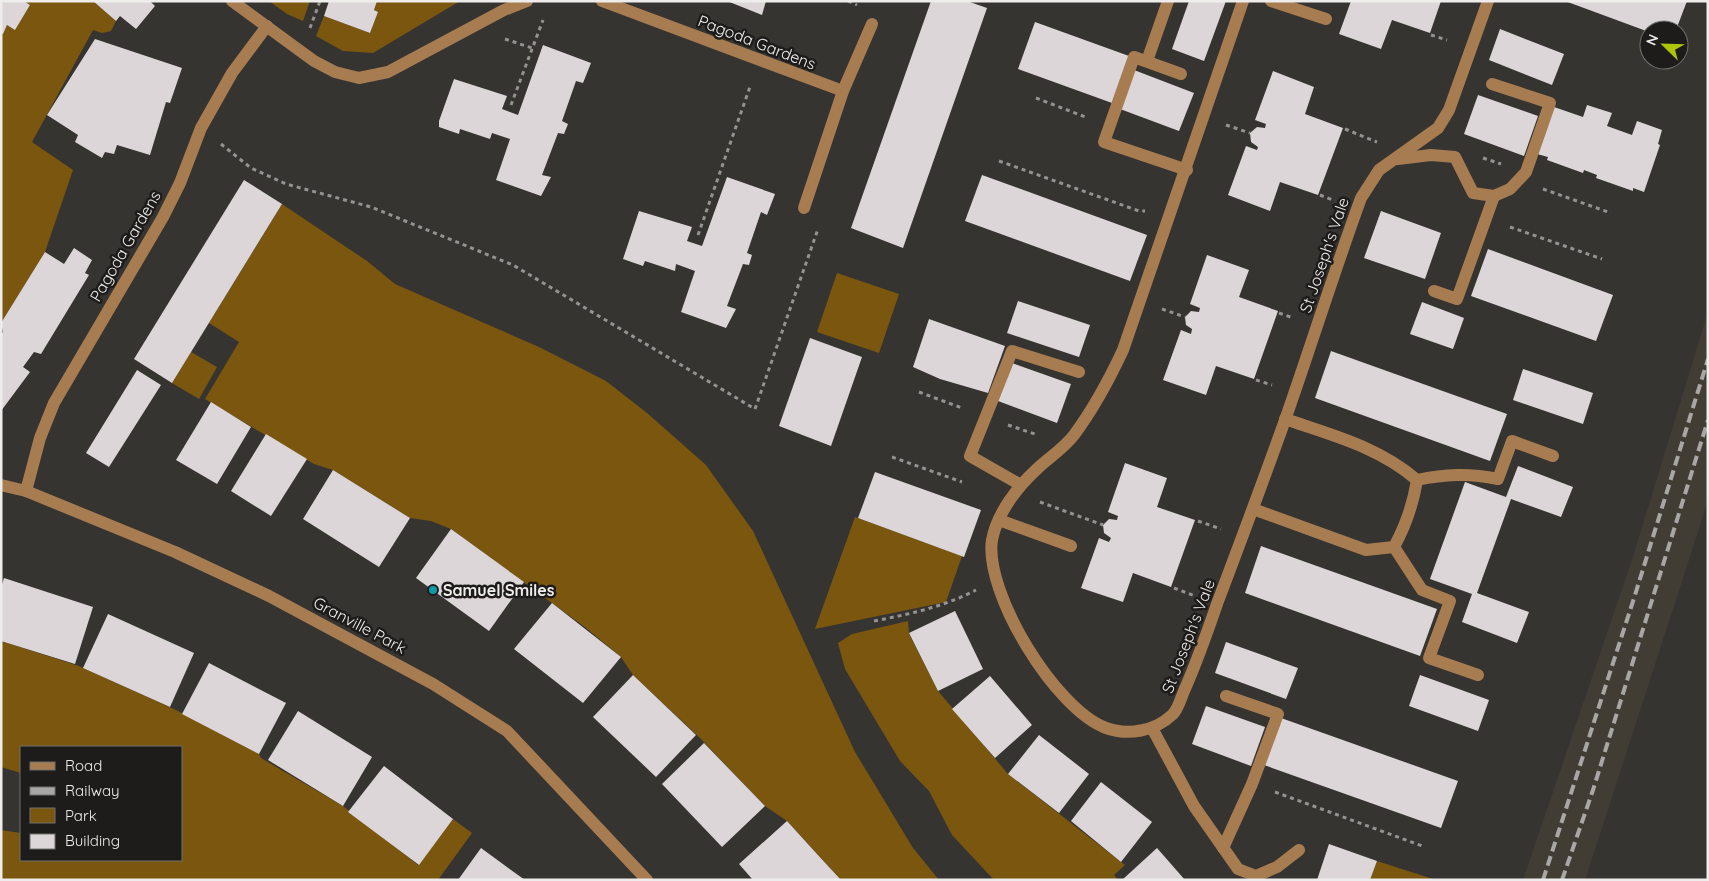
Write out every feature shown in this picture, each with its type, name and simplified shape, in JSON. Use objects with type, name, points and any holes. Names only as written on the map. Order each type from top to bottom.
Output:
[{"type":"street","points":[[232,1],[314,62],[335,72],[359,78],[388,72],[504,10],[527,1]]},
{"type":"street","name":"Pagoda Gardens","points":[[602,1],[843,91]]},
{"type":"street","points":[[1147,61],[1168,1]]},
{"type":"street","name":"St Joseph's Vale","points":[[1243,1],[1187,170],[1123,350],[1099,398],[1072,438],[1018,489],[999,520],[992,540],[992,565],[1002,600],[1041,668],[1070,702],[1087,718],[1106,728],[1128,732],[1152,728],[1174,714],[1194,668],[1253,510],[1360,198],[1380,170],[1398,159],[1438,128],[1449,110],[1488,1]]},
{"type":"street","points":[[1272,1],[1326,20]]},
{"type":"street","points":[[804,208],[843,91],[872,24]]},
{"type":"street","name":"Pagoda Gardens","points":[[26,491],[40,438],[54,403],[163,217],[180,183],[201,128],[232,73],[268,26]]},
{"type":"street","points":[[1181,74],[1134,57],[1104,142],[1187,170]]},
{"type":"street","points":[[1398,159],[1431,155],[1455,157],[1473,193],[1494,196],[1510,189],[1522,176],[1550,103],[1492,84]]},
{"type":"street","points":[[1434,292],[1457,300],[1494,196]]},
{"type":"street","points":[[1018,489],[970,456],[984,416],[1012,351],[1079,372]]},
{"type":"street","points":[[1285,419],[1364,446],[1398,463],[1416,480]]},
{"type":"street","points":[[1416,480],[1444,474],[1473,473],[1498,479],[1512,441],[1553,456]]},
{"type":"street","points":[[1394,548],[1413,504],[1416,480]]},
{"type":"street","name":"Granville Park","points":[[1,485],[26,491],[175,552],[252,588],[362,644],[433,684],[507,731],[648,880]]},
{"type":"street","points":[[1253,510],[1366,550],[1394,548]]},
{"type":"street","points":[[999,520],[1071,546]]},
{"type":"street","points":[[1394,548],[1422,590],[1450,601],[1429,658],[1478,675]]},
{"type":"street","points":[[1223,848],[1252,784],[1278,714],[1226,696]]},
{"type":"street","points":[[1152,728],[1194,806],[1238,870],[1256,876],[1277,867],[1299,850]]},
{"type":"path","points":[[307,36],[320,1]]},
{"type":"path","points":[[848,1],[859,6]]},
{"type":"path","points":[[511,105],[545,16]]},
{"type":"path","points":[[496,35],[532,48]]},
{"type":"path","points":[[698,235],[752,83]]},
{"type":"path","points":[[1036,98],[1109,126]]},
{"type":"path","points":[[201,128],[251,168],[286,184],[371,206],[513,266],[755,409],[819,224]]},
{"type":"path","points":[[1455,157],[1462,151],[1611,213]]},
{"type":"path","points":[[999,161],[1139,211],[1173,210]]},
{"type":"path","points":[[1486,218],[1602,259]]},
{"type":"path","points":[[918,392],[1065,444]]},
{"type":"path","points":[[892,457],[964,483]]},
{"type":"path","points":[[1018,489],[1103,525]]},
{"type":"path","points":[[874,622],[926,610],[954,601],[996,579]]},
{"type":"path","points":[[1252,784],[1425,847]]},
{"type":"shaded area","points":[[1708,312],[1708,500],[1585,880],[1523,880],[1632,560]]},
{"type":"green space","points":[[24,1],[93,1],[116,21],[111,31],[102,33],[93,30],[32,142],[73,170],[45,252],[1,323],[1,33],[3,33],[7,25],[15,29],[30,5]]},
{"type":"green space","points":[[269,1],[310,1],[303,21],[287,14]]},
{"type":"green space","points":[[377,1],[460,1],[373,53],[343,51],[316,36],[324,16],[370,33],[378,12],[374,10]]},
{"type":"green space","points":[[282,204],[367,261],[395,284],[539,347],[606,381],[647,413],[706,465],[753,531],[855,752],[913,848],[939,880],[841,880],[787,821],[765,806],[700,738],[633,675],[621,657],[586,628],[451,529],[431,521],[410,518],[333,470],[314,464],[205,399],[239,342],[209,323]]},
{"type":"green space","points":[[837,273],[899,294],[879,353],[817,332]]},
{"type":"green space","points":[[191,352],[217,367],[199,399],[172,383]]},
{"type":"green space","points":[[855,517],[962,556],[946,602],[815,629]]},
{"type":"green space","points":[[908,621],[909,634],[938,691],[1008,774],[1125,865],[1114,875],[1118,880],[994,880],[952,835],[929,791],[900,761],[845,669],[838,643],[852,634]]},
{"type":"green space","points":[[1,641],[79,666],[176,710],[259,754],[261,758],[343,806],[418,865],[453,819],[472,833],[438,880],[1,880],[1,830],[20,833],[20,861],[182,861],[182,746],[20,746],[20,773],[1,767]]},
{"type":"green space","points":[[1377,861],[1433,879],[1370,880]]},
{"type":"building","points":[[1,1],[24,1],[30,5],[15,30],[7,25],[3,34],[1,33]]},
{"type":"building","points":[[93,1],[150,1],[155,6],[136,29],[120,16],[116,21]]},
{"type":"building","points":[[329,1],[377,1],[374,10],[378,12],[370,33],[324,16]]},
{"type":"building","points":[[727,1],[766,1],[762,15]]},
{"type":"building","points":[[931,1],[967,1],[987,8],[903,248],[851,228]]},
{"type":"building","points":[[1189,1],[1226,1],[1204,61],[1172,49]]},
{"type":"building","points":[[1351,1],[1441,1],[1430,33],[1392,20],[1381,49],[1339,34]]},
{"type":"building","points":[[1565,1],[1687,1],[1680,20],[1639,20],[1639,28]]},
{"type":"building","points":[[1035,22],[1129,56],[1112,103],[1018,69]]},
{"type":"building","points":[[1500,29],[1564,54],[1552,85],[1489,60]]},
{"type":"building","points":[[95,39],[182,68],[170,103],[166,102],[150,155],[117,145],[114,154],[105,152],[102,158],[75,142],[78,135],[47,115]]},
{"type":"building","points":[[543,45],[591,63],[583,83],[576,81],[562,121],[568,124],[564,134],[558,133],[542,175],[551,177],[541,196],[496,180],[510,139],[492,133],[490,139],[460,129],[459,134],[439,127],[439,121],[454,79],[507,96],[502,109],[518,115]]},
{"type":"building","points":[[1134,70],[1194,93],[1179,131],[1120,109]]},
{"type":"building","points":[[1273,71],[1314,87],[1305,114],[1343,128],[1318,195],[1280,182],[1270,211],[1228,195],[1246,146],[1257,150],[1258,147],[1251,142],[1250,133],[1257,127],[1265,128],[1266,124],[1255,120]]},
{"type":"building","points":[[1478,95],[1538,116],[1524,156],[1464,134]]},
{"type":"building","points":[[1587,105],[1612,113],[1607,126],[1632,135],[1637,121],[1662,130],[1658,144],[1660,145],[1644,192],[1633,188],[1633,191],[1596,178],[1597,175],[1584,170],[1583,173],[1547,160],[1548,157],[1537,154],[1554,107],[1583,117]]},
{"type":"building","points":[[982,175],[1147,235],[1130,281],[965,221]]},
{"type":"building","points":[[727,177],[775,194],[767,215],[761,212],[747,253],[752,255],[749,265],[743,264],[727,306],[736,309],[726,328],[681,312],[695,271],[676,264],[675,271],[645,261],[643,266],[623,259],[639,211],[692,227],[687,241],[702,246]]},
{"type":"building","points":[[244,180],[282,204],[172,383],[134,359]]},
{"type":"building","points":[[1381,211],[1441,233],[1425,279],[1364,258]]},
{"type":"building","points":[[74,248],[92,260],[85,273],[89,275],[41,354],[34,352],[23,367],[30,372],[1,411],[1,335],[3,332],[1,323],[45,252],[64,264]]},
{"type":"building","points":[[1488,249],[1613,295],[1596,341],[1471,296]]},
{"type":"building","points":[[1207,255],[1249,270],[1239,297],[1278,311],[1254,379],[1216,366],[1206,395],[1163,380],[1181,330],[1191,334],[1192,329],[1186,325],[1185,317],[1191,311],[1199,312],[1200,308],[1190,304]]},
{"type":"building","points":[[1018,301],[1090,325],[1079,357],[1007,333]]},
{"type":"building","points":[[1422,302],[1464,318],[1453,349],[1410,334]]},
{"type":"building","points":[[929,319],[1005,346],[988,393],[940,379],[913,367]]},
{"type":"building","points":[[810,338],[862,357],[831,446],[779,426]]},
{"type":"building","points":[[1331,351],[1507,414],[1490,461],[1315,398]]},
{"type":"building","points":[[1012,363],[1071,384],[1057,423],[998,401]]},
{"type":"building","points":[[1523,369],[1593,393],[1583,424],[1513,400]]},
{"type":"building","points":[[137,370],[161,385],[109,467],[86,453]]},
{"type":"building","points":[[211,402],[251,427],[217,484],[176,460]]},
{"type":"building","points":[[266,434],[307,459],[271,516],[231,491]]},
{"type":"building","points":[[1125,463],[1167,478],[1157,507],[1195,520],[1171,587],[1133,573],[1123,602],[1081,588],[1099,538],[1109,542],[1111,538],[1104,533],[1103,525],[1109,519],[1117,520],[1118,516],[1108,512]]},
{"type":"building","points":[[1518,466],[1573,487],[1561,517],[1511,499],[1477,593],[1529,612],[1517,643],[1462,622],[1472,594],[1430,579],[1465,482],[1506,497]]},
{"type":"building","points":[[333,470],[410,518],[379,567],[303,519]]},
{"type":"building","points":[[875,472],[981,510],[964,557],[858,518]]},
{"type":"building","points":[[451,529],[524,582],[489,631],[416,578]]},
{"type":"building","points":[[1261,546],[1437,609],[1420,656],[1245,593]]},
{"type":"building","points":[[4,578],[93,607],[75,664],[1,641],[1,588]]},
{"type":"building","points":[[552,603],[621,657],[583,703],[514,649]]},
{"type":"building","points":[[955,611],[983,669],[938,691],[909,633]]},
{"type":"building","points":[[108,614],[194,653],[170,707],[83,668]]},
{"type":"building","points":[[1226,642],[1298,668],[1286,699],[1215,673]]},
{"type":"building","points":[[209,663],[286,703],[259,754],[182,714]]},
{"type":"building","points":[[633,675],[696,735],[656,777],[593,717]]},
{"type":"building","points":[[1420,675],[1489,700],[1478,731],[1409,706]]},
{"type":"building","points":[[990,676],[1032,725],[995,758],[952,709]]},
{"type":"building","points":[[1206,706],[1265,727],[1251,766],[1192,744]]},
{"type":"building","points":[[298,711],[372,757],[343,806],[268,760]]},
{"type":"building","points":[[1281,718],[1458,781],[1441,828],[1264,765]]},
{"type":"building","points":[[1039,735],[1089,774],[1059,813],[1008,774]]},
{"type":"building","points":[[704,743],[765,806],[722,847],[662,784]]},
{"type":"building","points":[[384,766],[453,819],[419,865],[348,812]]},
{"type":"building","points":[[1101,782],[1152,822],[1121,862],[1071,821]]},
{"type":"building","points":[[787,821],[841,880],[753,880],[739,864]]},
{"type":"building","points":[[1329,844],[1377,861],[1370,880],[1317,880]]},
{"type":"building","points":[[481,848],[511,870],[525,880],[458,880]]},
{"type":"building","points":[[1157,848],[1185,880],[1122,880]]},
{"type":"railway","points":[[1543,880],[1635,595],[1708,359]]},
{"type":"railway","points":[[1562,880],[1593,790],[1708,420]]},
{"type":"place","name":"Samuel Smiles","points":[[433,590]]}]
